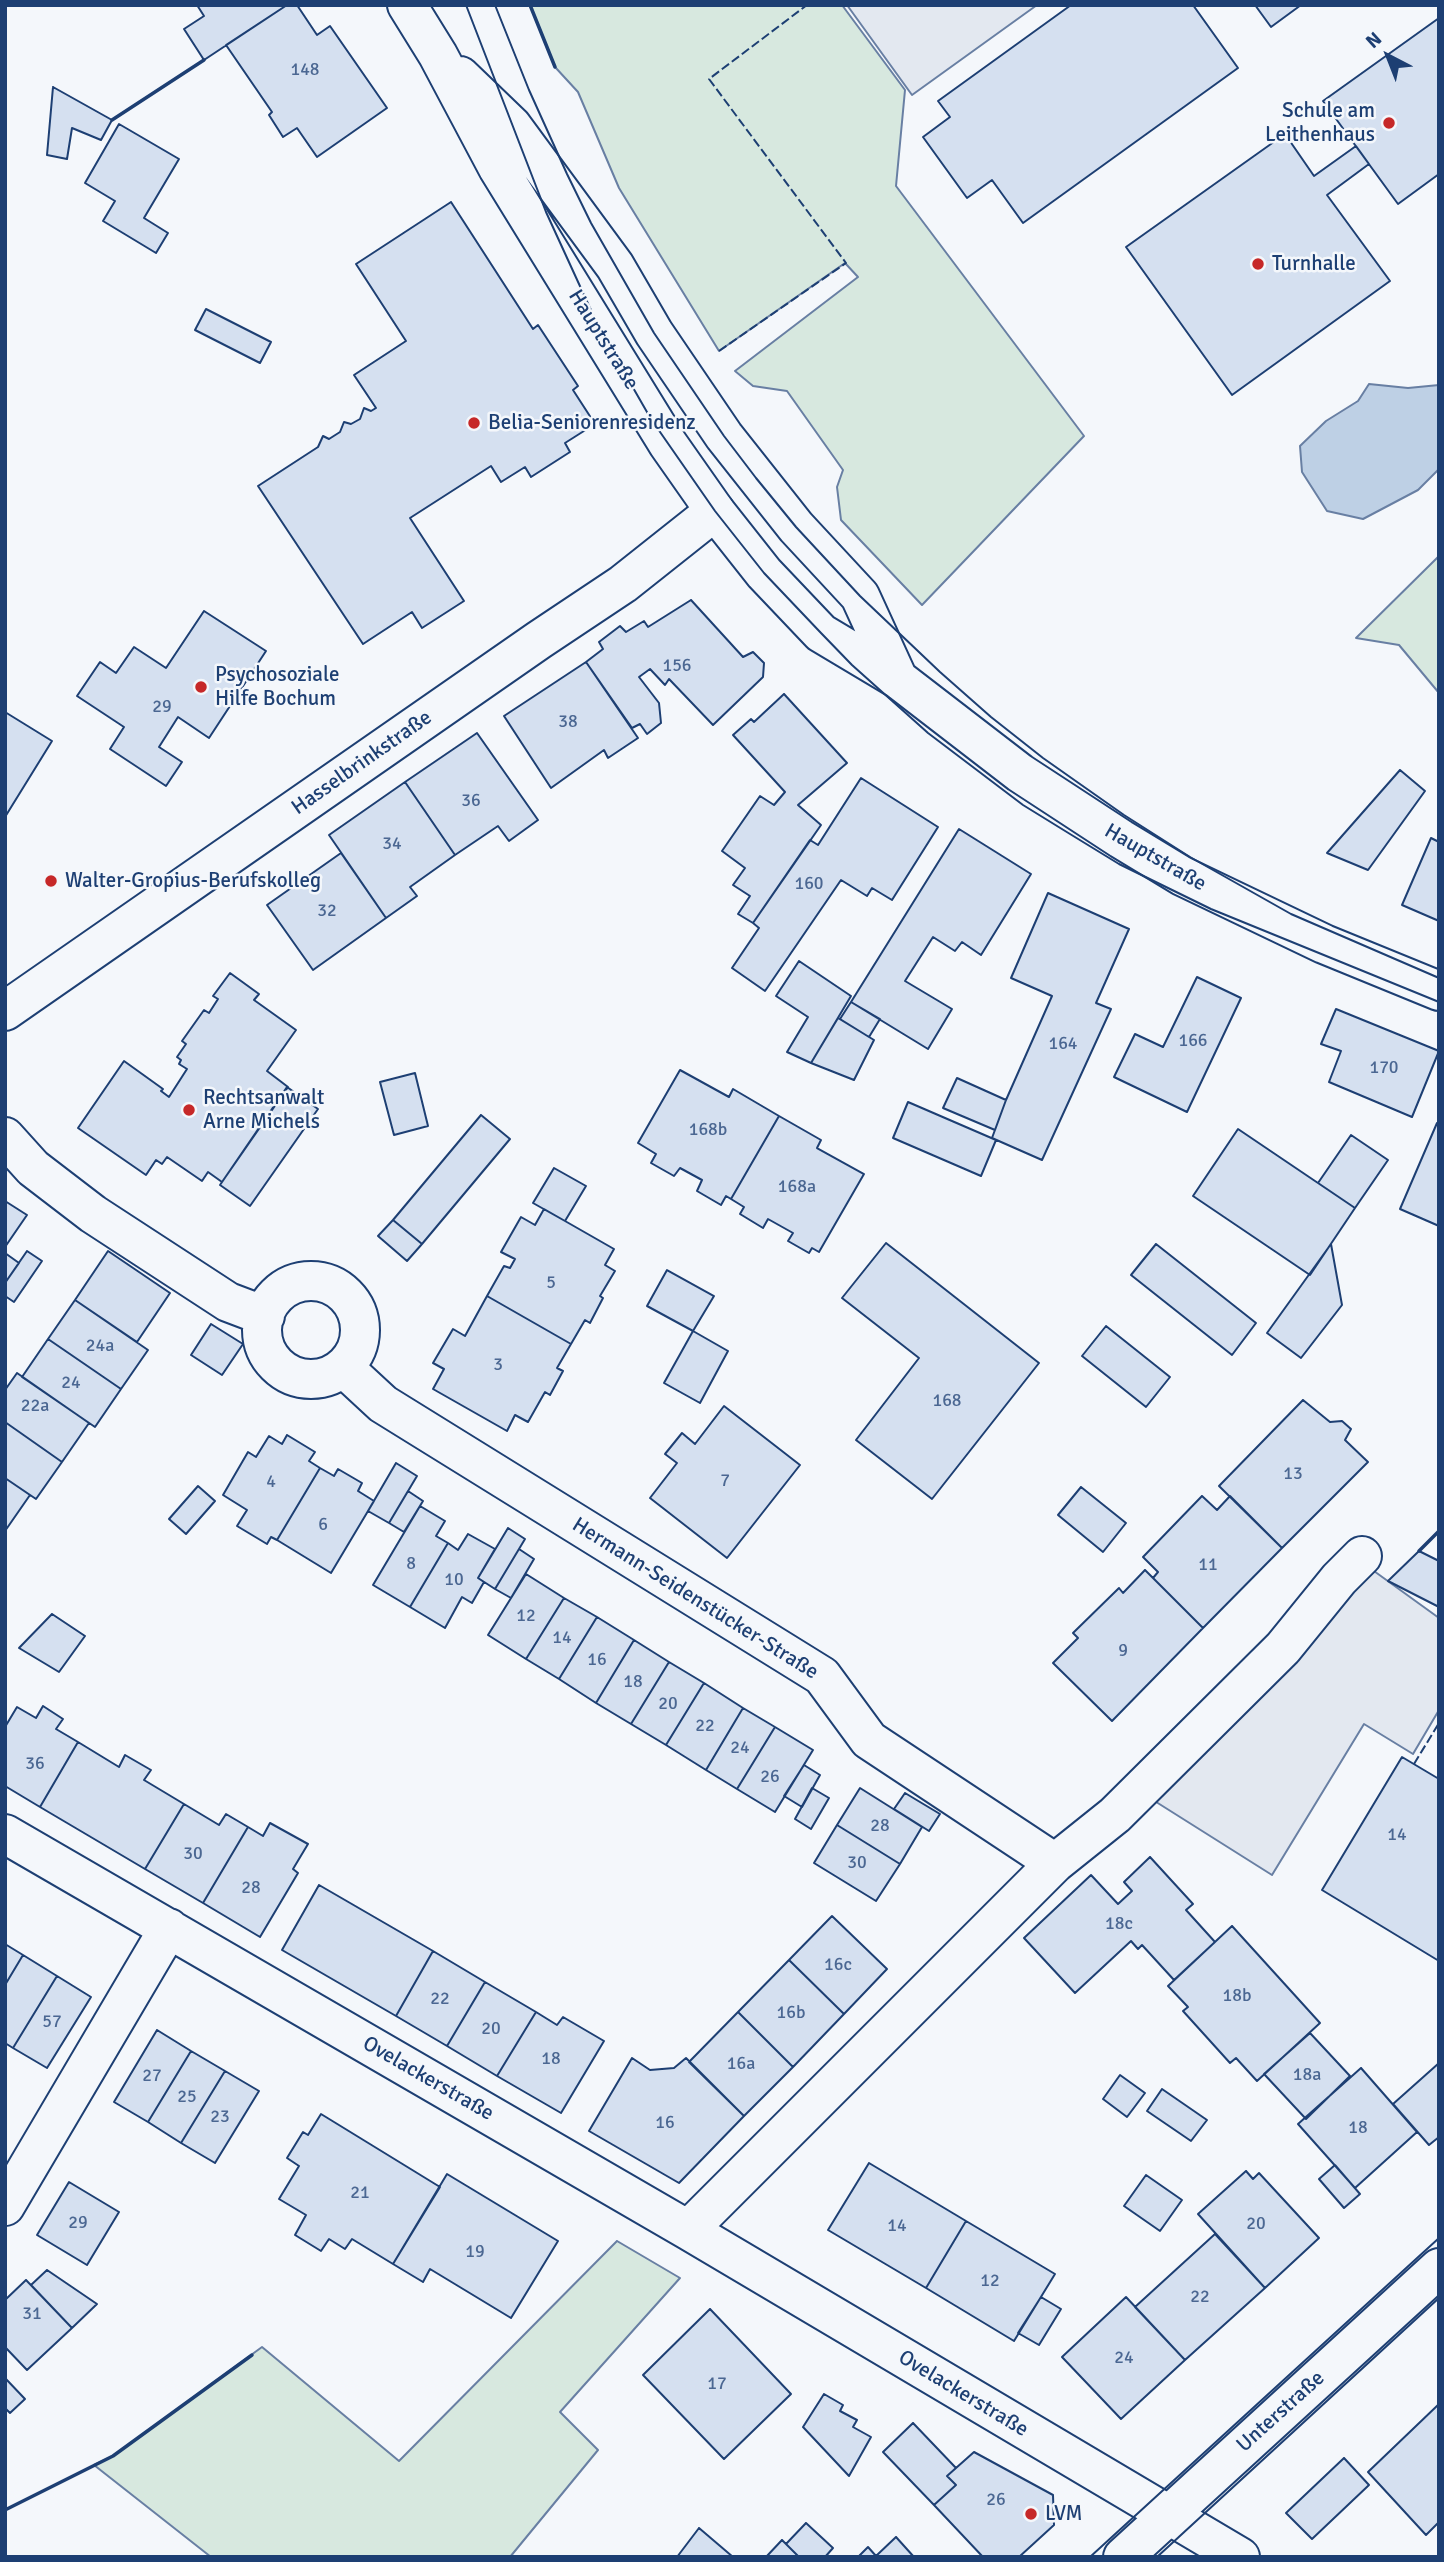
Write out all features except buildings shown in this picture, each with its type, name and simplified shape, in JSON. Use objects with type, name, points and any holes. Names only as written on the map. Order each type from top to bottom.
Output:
[{"type":"street","name":"Hauptstraße","points":[[407,5],[438,55],[483,143],[651,419],[715,511],[764,573],[821,634],[898,679],[1020,773],[1182,876],[1324,944],[1439,991]]},
{"type":"street","name":"Hauptstraße","points":[[438,55],[512,126],[615,266],[691,390],[756,478],[796,527],[860,596],[898,679]]},
{"type":"street","name":"Hasselbrinkstraße","points":[[5,1011],[623,584],[756,478]]},
{"type":"street","points":[[5,1137],[33,1168],[93,1214],[228,1302],[265,1316]]},
{"type":"street","points":[[316,1281],[334,1286],[349,1298],[358,1315],[360,1334],[355,1353],[343,1367],[326,1377],[307,1379],[288,1374],[273,1362],[264,1345],[262,1326],[265,1316],[268,1307],[280,1292],[296,1282],[316,1281]]},
{"type":"street","name":"Hermann-Seidenstücker-Straße","points":[[343,1367],[383,1404],[822,1676],[869,1740],[1055,1863]]},
{"type":"street","points":[[688,2230],[1055,1863],[1115,1815],[1283,1648],[1339,1579],[1362,1556]]},
{"type":"street","name":"Ovelackerstraße","points":[[5,1834],[688,2230],[1240,2557]]},
{"type":"street","points":[[5,2206],[169,1928]]},
{"type":"street","name":"Unterstraße","points":[[1123,2557],[1439,2268]]},
{"type":"shaded area","points":[[530,5],[842,5],[905,90],[896,186],[1084,436],[922,605],[841,520],[837,487],[843,470],[787,391],[753,386],[735,371],[858,277],[845,263],[719,351],[619,188],[578,92],[555,67]]},
{"type":"shaded area","points":[[847,5],[1037,5],[912,95]]},
{"type":"shaded area","points":[[1439,556],[1439,693],[1399,645],[1356,638]]},
{"type":"shaded area","points":[[1367,1566],[1439,1618],[1439,1710],[1413,1754],[1364,1724],[1272,1875],[1153,1800]]},
{"type":"shaded area","points":[[617,2241],[680,2278],[560,2412],[598,2450],[510,2557],[211,2557],[94,2465],[113,2456],[262,2347],[399,2461]]},
{"type":"water","points":[[1369,384],[1408,388],[1439,385],[1439,469],[1418,490],[1363,519],[1327,511],[1302,472],[1300,446],[1326,421],[1358,401]]},
{"type":"tram line","points":[[466,5],[546,212],[601,332],[651,419],[715,511],[764,573],[852,665],[928,733],[1023,805],[1119,864],[1211,909],[1439,1002]]},
{"type":"tram line","points":[[495,5],[567,174],[591,223],[654,333],[756,478],[796,527],[860,596],[991,717],[1043,758],[1124,815],[1190,857],[1291,914],[1439,978]]},
{"type":"tram line","points":[[1090,2557],[1439,2238]]},
{"type":"tram line","points":[[1157,2557],[1439,2298]]},
{"type":"fence","points":[[719,351],[846,263],[709,79],[807,5]]},
{"type":"fence","points":[[1414,1764],[1439,1723]]},
{"type":"wall","points":[[530,5],[555,67]]},
{"type":"wall","points":[[112,120],[204,60]]},
{"type":"wall","points":[[1419,1551],[1439,1531]]},
{"type":"wall","points":[[5,2510],[113,2456],[252,2355]]},
{"type":"place","name":"Schule am Leithenhaus","points":[[1389,123]]},
{"type":"place","name":"Turnhalle","points":[[1258,264]]},
{"type":"place","name":"Belia-Seniorenresidenz","points":[[474,423]]},
{"type":"place","name":"Psychosoziale Hilfe Bochum","points":[[201,687]]},
{"type":"place","name":"Walter-Gropius-Berufskolleg","points":[[51,881]]},
{"type":"place","name":"Rechtsanwalt Arne Michels","points":[[189,1110]]},
{"type":"place","name":"LVM","points":[[1031,2514]]}]
